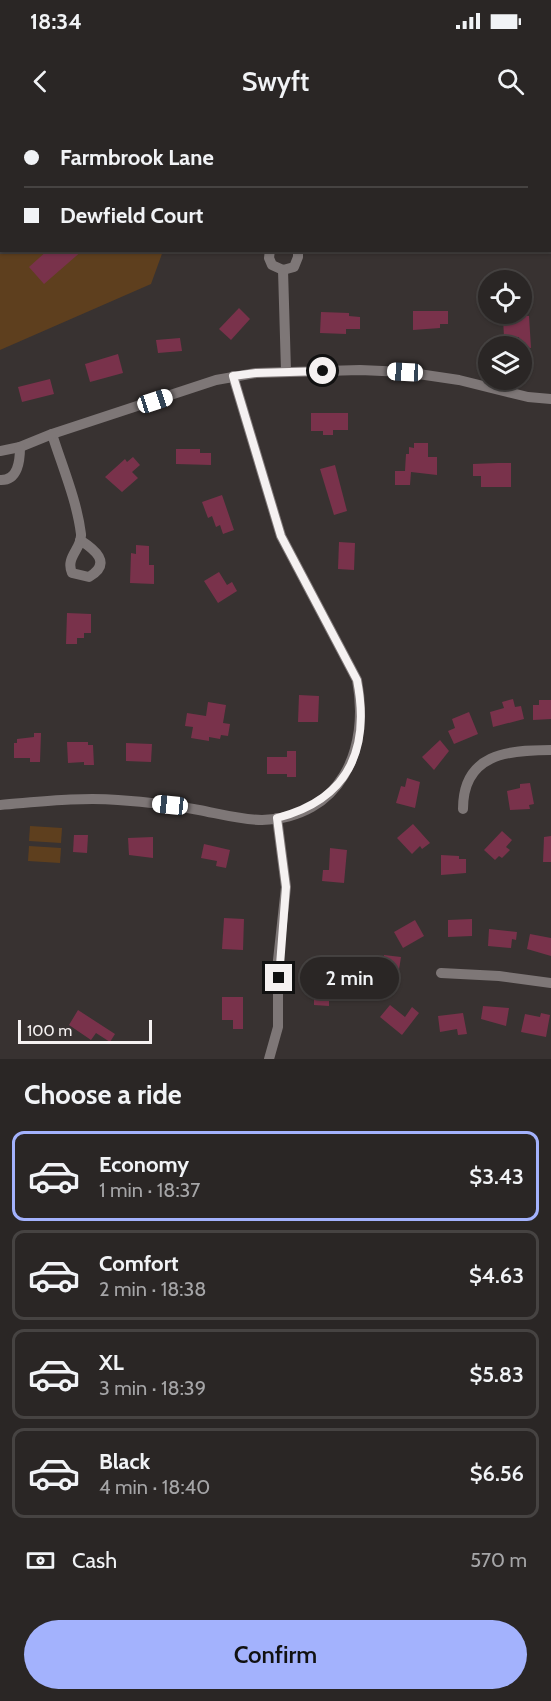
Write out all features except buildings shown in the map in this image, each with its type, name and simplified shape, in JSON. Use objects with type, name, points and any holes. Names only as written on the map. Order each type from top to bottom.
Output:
[{"type":"street","points":[[270,252],[272,265],[283,270],[294,267],[298,252]]},
{"type":"street","points":[[283,270],[286,371]]},
{"type":"street","points":[[0,451],[20,447],[52,434],[233,376],[286,371],[405,372],[459,380],[528,397],[551,399]]},
{"type":"street","points":[[0,805],[63,800],[116,800],[170,805],[249,819],[277,818],[301,812],[322,801],[339,785],[352,764],[358,744],[361,698],[357,680],[281,536],[233,376]]},
{"type":"street","points":[[52,434],[77,514],[80,540]]},
{"type":"street","points":[[0,480],[11,478],[15,474],[20,458],[20,447]]},
{"type":"street","points":[[463,809],[463,792],[469,777],[481,765],[498,755],[511,751],[551,750]]},
{"type":"street","points":[[269,1059],[278,1027],[279,960],[286,887],[277,818]]},
{"type":"street","points":[[441,973],[499,976],[551,983]]},
{"type":"shaded area","points":[[0,252],[163,252],[151,284],[0,350]]},
{"type":"shaded area","points":[[30,826],[62,828],[61,843],[29,841]]},
{"type":"shaded area","points":[[29,846],[61,848],[60,863],[28,861]]},
{"type":"route","points":[[279,978],[286,887],[277,818],[301,812],[322,801],[339,785],[352,764],[358,744],[361,698],[357,680],[281,536],[233,376],[323,371]]}]
